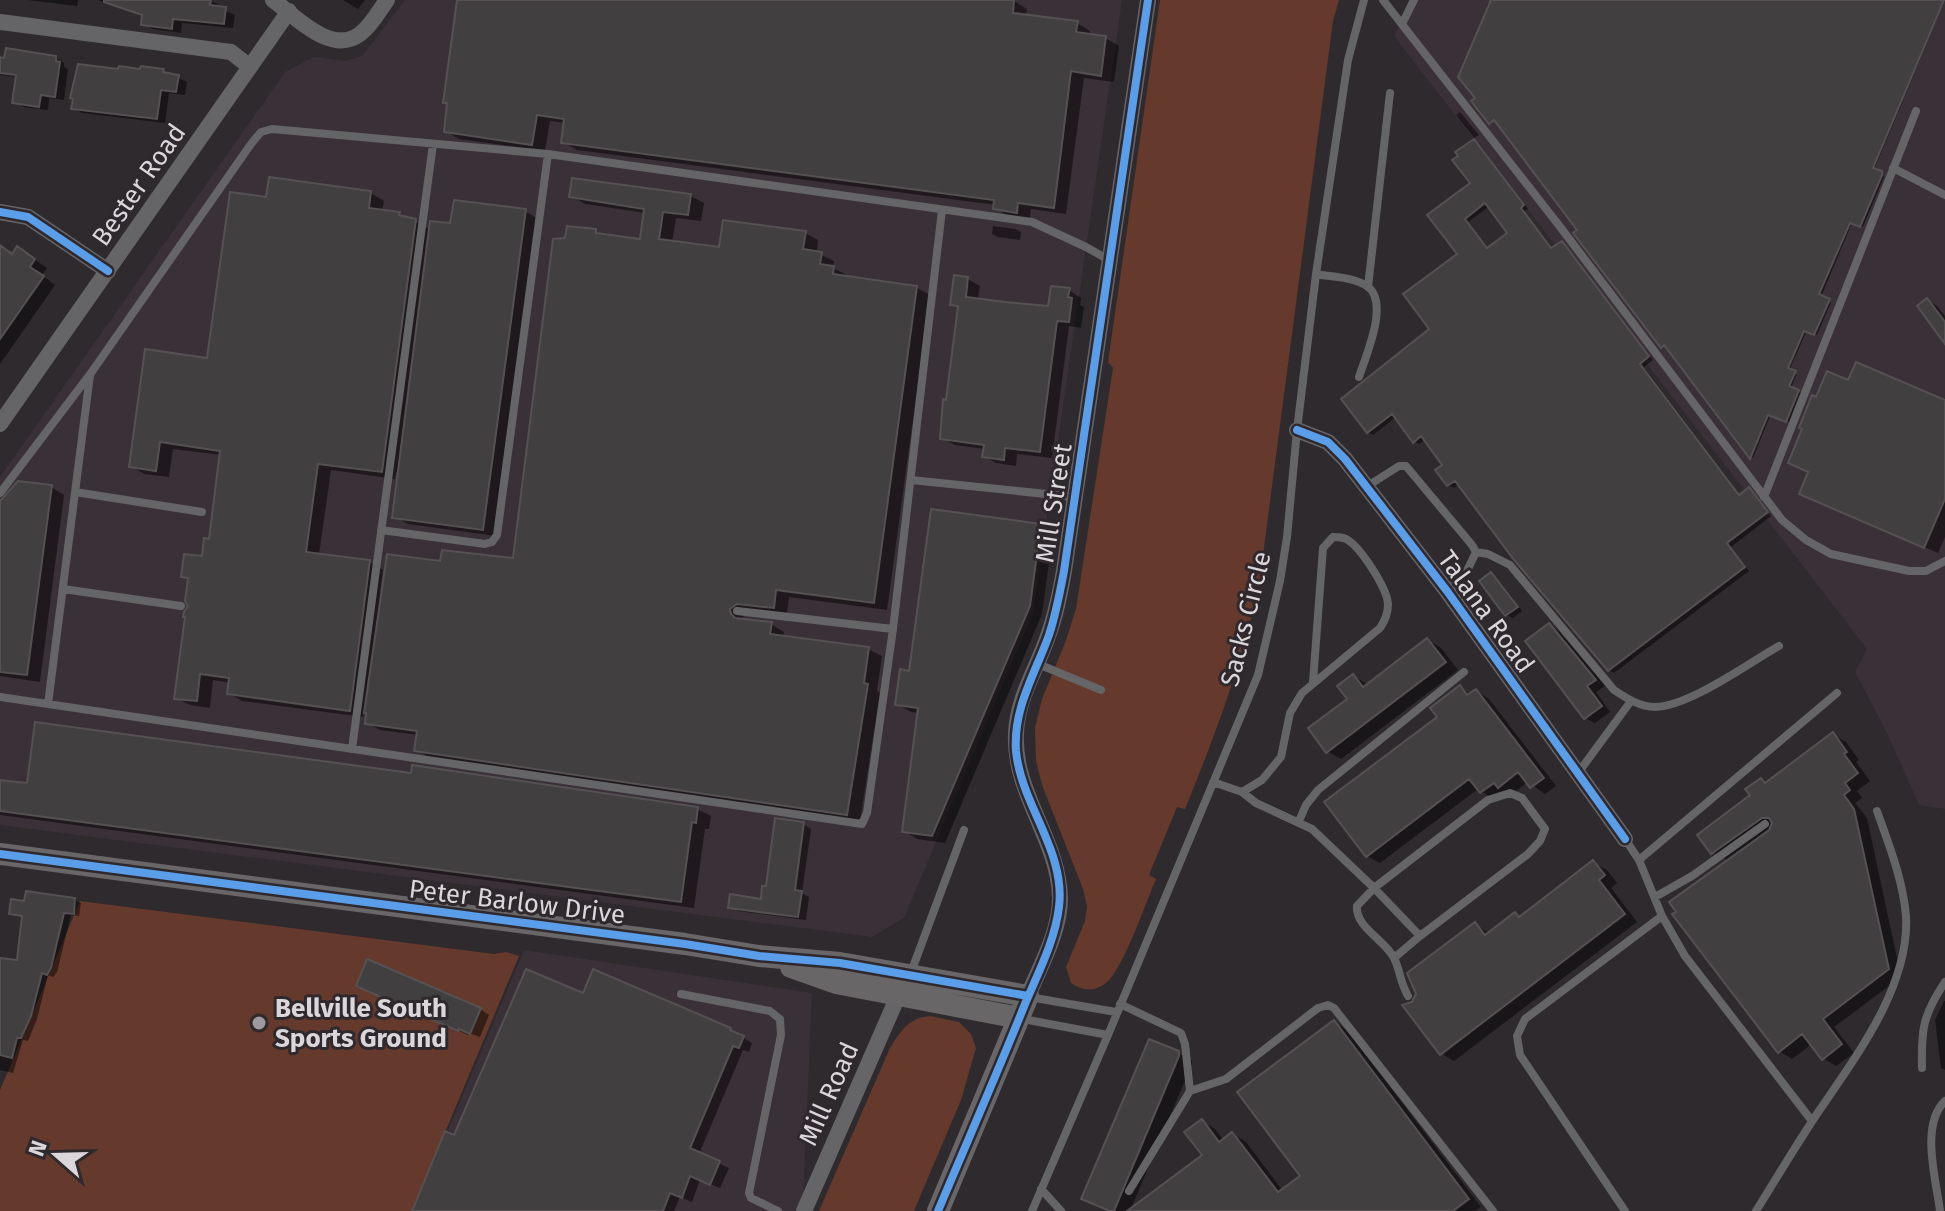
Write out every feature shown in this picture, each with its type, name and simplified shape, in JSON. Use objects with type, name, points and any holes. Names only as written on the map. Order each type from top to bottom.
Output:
[{"type":"street","points":[[273,0],[322,36],[341,41],[363,32],[387,0]]},
{"type":"street","name":"Mill Street","points":[[1028,996],[1056,926],[1060,898],[1052,854],[1021,776],[1017,755],[1017,719],[1058,603],[1148,0]]},
{"type":"street","name":"Bester Road","points":[[0,424],[289,11]]},
{"type":"street","points":[[0,22],[231,52],[250,67]]},
{"type":"street","points":[[0,212],[28,217],[108,271]]},
{"type":"street","name":"Talana Road","points":[[1297,430],[1328,442],[1366,487],[1447,591],[1625,839]]},
{"type":"street","name":"Peter Barlow Drive","points":[[0,854],[685,944],[759,956],[836,983],[1028,996]]},
{"type":"street","name":"Peter Barlow Drive","points":[[904,986],[1019,1018]]},
{"type":"street","name":"Mill Road","points":[[804,1211],[904,986]]},
{"type":"street","points":[[938,1211],[1028,996]]},
{"type":"lane","name":"Sacks Circle","points":[[1032,1211],[1258,675],[1287,537],[1316,274],[1348,60],[1364,0]]},
{"type":"lane","points":[[1383,0],[1561,228],[1782,520],[1806,540],[1831,554],[1909,571],[1926,571],[1945,561]]},
{"type":"lane","points":[[1402,24],[1414,0]]},
{"type":"lane","points":[[1368,287],[1390,93]]},
{"type":"lane","points":[[1764,497],[1916,111]]},
{"type":"lane","points":[[0,493],[91,373],[261,132],[285,129],[548,154],[1032,222],[1109,260]]},
{"type":"lane","points":[[352,749],[433,144]]},
{"type":"lane","points":[[381,530],[485,544],[492,542],[497,535],[548,154]]},
{"type":"lane","points":[[1893,168],[1945,195]]},
{"type":"lane","points":[[0,697],[862,824],[867,813],[893,629],[942,210]]},
{"type":"lane","points":[[1316,274],[1353,280],[1368,287],[1377,300],[1377,313],[1359,377]]},
{"type":"lane","points":[[48,704],[91,373]]},
{"type":"lane","points":[[1366,487],[1399,466],[1413,471],[1476,552],[1488,554],[1510,565],[1614,690],[1631,701],[1653,707],[1681,703],[1779,646]]},
{"type":"lane","points":[[911,480],[1076,497]]},
{"type":"lane","points":[[75,492],[202,512]]},
{"type":"lane","points":[[1242,792],[1274,768],[1285,747],[1295,703],[1313,682],[1380,628],[1387,615],[1388,601],[1382,582],[1352,544],[1341,537],[1333,537],[1323,548],[1313,682]]},
{"type":"lane","points":[[1447,591],[1466,573],[1476,552]]},
{"type":"lane","points":[[63,589],[181,606]]},
{"type":"lane","points":[[737,611],[893,629]]},
{"type":"lane","points":[[1037,663],[1101,690]]},
{"type":"lane","points":[[1299,821],[1318,790],[1464,672]]},
{"type":"lane","points":[[1639,860],[1837,693]]},
{"type":"lane","points":[[1577,774],[1631,701]]},
{"type":"lane","points":[[1213,782],[1242,792],[1256,803],[1312,829],[1420,936]]},
{"type":"lane","points":[[1394,958],[1528,854],[1540,841],[1545,829],[1522,798],[1510,793],[1488,800],[1374,888],[1357,906],[1357,916],[1394,958],[1400,983],[1408,996]]},
{"type":"lane","points":[[1756,1211],[1812,1121],[1849,1069],[1886,999],[1900,956],[1906,919],[1901,882],[1877,811]]},
{"type":"lane","points":[[1655,897],[1692,876],[1765,824]]},
{"type":"lane","points":[[904,986],[964,830]]},
{"type":"lane","points":[[1625,839],[1639,860],[1662,916],[1685,956],[1812,1121]]},
{"type":"lane","points":[[1625,1211],[1520,1055],[1517,1036],[1525,1019],[1662,916]]},
{"type":"lane","points":[[1922,1068],[1921,1033],[1930,1007],[1945,982]]},
{"type":"lane","points":[[681,994],[770,1011],[780,1019],[781,1035],[749,1193],[751,1198],[778,1211]]},
{"type":"lane","name":"Peter Barlow Drive","points":[[1028,996],[1118,1008],[1181,1033],[1190,1091]]},
{"type":"lane","points":[[1129,1191],[1190,1091],[1226,1079],[1318,1008],[1328,1005],[1334,1008],[1493,1211]]},
{"type":"lane","name":"Peter Barlow Drive","points":[[1019,1018],[1108,1035]]},
{"type":"lane","points":[[1940,1211],[1931,1137],[1935,1113],[1945,1101]]},
{"type":"lane","points":[[1041,1189],[1061,1211]]},
{"type":"shaded area","points":[[405,0],[1122,0],[1033,613],[904,918],[872,937],[0,825],[0,477],[285,72],[314,57],[346,61],[362,56]]},
{"type":"shaded area","points":[[1160,0],[1339,0],[1333,21],[1260,578],[1253,608],[1218,724],[1185,809],[1177,807],[1149,875],[1156,879],[1134,935],[1113,976],[1102,986],[1088,989],[1071,983],[1066,967],[1085,921],[1087,906],[1042,785],[1036,761],[1035,728],[1042,699],[1076,609],[1113,368],[1108,362]]},
{"type":"shaded area","points":[[1409,0],[1945,0],[1945,809],[1919,805],[1855,672],[1867,649],[1394,36]]},
{"type":"shaded area","name":"Bellville South Sports Ground","points":[[80,901],[519,956],[412,1211],[0,1211],[0,1090]]},
{"type":"shaded area","points":[[524,950],[812,993],[803,1202],[799,1211],[414,1211]]},
{"type":"shaded area","points":[[930,1016],[959,1022],[971,1034],[976,1048],[961,1100],[914,1211],[819,1211],[890,1048],[911,1023]]},
{"type":"building","points":[[104,0],[211,0],[210,5],[226,7],[224,24],[173,19],[172,29],[141,25],[142,15]]},
{"type":"building","points":[[457,0],[1014,0],[1013,13],[1078,21],[1076,32],[1106,36],[1101,76],[1071,71],[1054,208],[1018,203],[1017,213],[993,209],[994,200],[561,143],[564,119],[537,115],[532,145],[444,132],[447,103],[443,103]]},
{"type":"building","points":[[1491,0],[1944,0],[1873,168],[1882,171],[1882,175],[1860,227],[1850,223],[1819,294],[1830,299],[1814,335],[1804,331],[1788,368],[1796,371],[1789,386],[1799,390],[1786,422],[1768,415],[1750,459],[1664,345],[1661,348],[1573,233],[1577,230],[1494,120],[1489,124],[1471,101],[1475,98],[1458,77]]},
{"type":"building","points":[[6,48],[56,56],[56,61],[60,62],[55,97],[41,95],[39,107],[12,103],[16,75],[0,73],[0,57],[4,58]]},
{"type":"building","points":[[78,64],[118,69],[119,66],[140,69],[141,66],[164,69],[163,72],[179,75],[176,92],[161,90],[157,119],[71,109],[73,99],[70,98]]},
{"type":"building","points":[[1474,139],[1524,205],[1521,208],[1551,248],[1562,241],[1649,356],[1640,364],[1739,495],[1749,487],[1768,512],[1727,543],[1745,567],[1608,671],[1514,560],[1455,481],[1447,486],[1435,470],[1442,465],[1421,436],[1413,443],[1392,414],[1367,433],[1341,399],[1429,329],[1403,294],[1457,254],[1427,215],[1470,183],[1452,160],[1458,156],[1455,152]],"holes":[[[1485,203],[1507,233],[1487,248],[1465,219]]]},
{"type":"building","points":[[269,177],[371,191],[369,208],[400,212],[399,215],[416,219],[382,472],[318,464],[306,552],[370,560],[350,711],[227,694],[229,678],[200,674],[197,701],[174,699],[183,617],[188,606],[185,601],[188,578],[181,577],[184,554],[202,556],[204,538],[209,539],[220,451],[160,442],[156,471],[129,467],[145,349],[207,358],[230,192],[266,197]]},
{"type":"building","points":[[572,178],[691,194],[688,215],[663,212],[659,239],[719,247],[723,220],[806,231],[803,249],[822,252],[820,264],[834,266],[833,274],[917,286],[874,603],[776,590],[774,608],[737,604],[730,609],[735,618],[772,622],[770,634],[869,647],[864,683],[868,684],[847,815],[414,751],[417,731],[365,724],[364,713],[387,554],[440,561],[442,550],[513,558],[553,239],[565,238],[567,226],[640,239],[644,209],[569,197]]},
{"type":"building","points":[[454,200],[526,209],[483,530],[392,518],[430,221],[450,223]]},
{"type":"building","points":[[0,245],[12,254],[17,246],[35,259],[30,267],[44,276],[0,339]]},
{"type":"building","points":[[954,275],[968,277],[966,297],[1005,302],[1048,306],[1051,286],[1070,288],[1069,322],[1057,321],[1040,452],[1005,448],[1004,460],[982,457],[984,445],[940,439],[958,306],[950,305]]},
{"type":"building","points":[[1927,298],[1945,322],[1945,344],[1917,306]]},
{"type":"building","points":[[1856,362],[1945,400],[1945,499],[1924,548],[1799,494],[1808,472],[1788,463],[1812,395],[1816,397],[1827,371],[1848,380]]},
{"type":"building","points":[[18,481],[52,485],[27,675],[0,672],[0,501]]},
{"type":"building","points":[[931,509],[1041,524],[1030,606],[932,836],[902,832],[918,708],[895,705],[900,669],[909,671]]},
{"type":"building","points":[[1491,572],[1518,607],[1505,616],[1479,581]]},
{"type":"building","points":[[1549,623],[1596,680],[1587,686],[1602,706],[1584,719],[1525,641]]},
{"type":"building","points":[[1427,638],[1446,662],[1326,753],[1308,728],[1347,699],[1337,686],[1353,674],[1363,687]]},
{"type":"building","points":[[1460,685],[1467,695],[1476,689],[1544,778],[1530,788],[1518,772],[1498,788],[1494,783],[1480,793],[1469,779],[1366,857],[1324,802],[1437,717],[1430,708]]},
{"type":"building","points":[[35,722],[411,773],[412,765],[698,807],[696,823],[692,822],[681,902],[0,811],[0,780],[27,783]]},
{"type":"building","points":[[1833,732],[1858,773],[1845,783],[1850,790],[1844,795],[1854,809],[1889,969],[1823,1019],[1842,1044],[1822,1060],[1802,1034],[1778,1053],[1672,914],[1676,912],[1669,902],[1769,830],[1772,823],[1769,818],[1762,818],[1711,854],[1697,835],[1750,795],[1745,789],[1761,778],[1765,783]]},
{"type":"building","points":[[775,818],[804,822],[795,890],[802,891],[798,917],[728,908],[730,894],[761,899],[762,886],[766,886]]},
{"type":"building","points":[[1593,860],[1605,875],[1599,880],[1625,914],[1440,1055],[1402,1005],[1412,1002],[1416,994],[1407,973],[1475,922],[1485,935],[1515,912],[1519,917]]},
{"type":"building","points":[[26,891],[75,898],[74,914],[64,913],[51,968],[47,975],[42,973],[31,1016],[21,1038],[17,1038],[12,1058],[0,1055],[0,958],[17,960],[22,916],[9,914],[11,899],[24,901]]},
{"type":"building","points":[[367,959],[481,1008],[470,1034],[356,986]]},
{"type":"building","points":[[526,969],[583,993],[593,969],[744,1036],[739,1048],[733,1046],[690,1148],[720,1161],[710,1185],[690,1176],[682,1198],[670,1193],[663,1211],[412,1211],[445,1131],[454,1135]]},
{"type":"building","points":[[1334,1020],[1469,1199],[1453,1211],[1127,1211],[1202,1155],[1184,1132],[1202,1119],[1219,1142],[1232,1132],[1278,1192],[1300,1176],[1237,1092]]},
{"type":"building","points":[[1149,1039],[1179,1051],[1179,1056],[1114,1211],[1110,1211],[1081,1199]]},
{"type":"cycle path","points":[[938,1211],[1045,957],[1057,920],[1059,886],[1056,867],[1020,771],[1016,735],[1021,706],[1051,627],[1064,571],[1148,0]]},
{"type":"cycle path","points":[[0,212],[28,217],[108,271]]},
{"type":"cycle path","points":[[1297,430],[1328,442],[1345,459],[1447,591],[1625,839]]},
{"type":"cycle path","points":[[0,854],[759,956],[840,963],[1028,996]]},
{"type":"place","name":"Bellville South Sports Ground","points":[[259,1023]]}]
